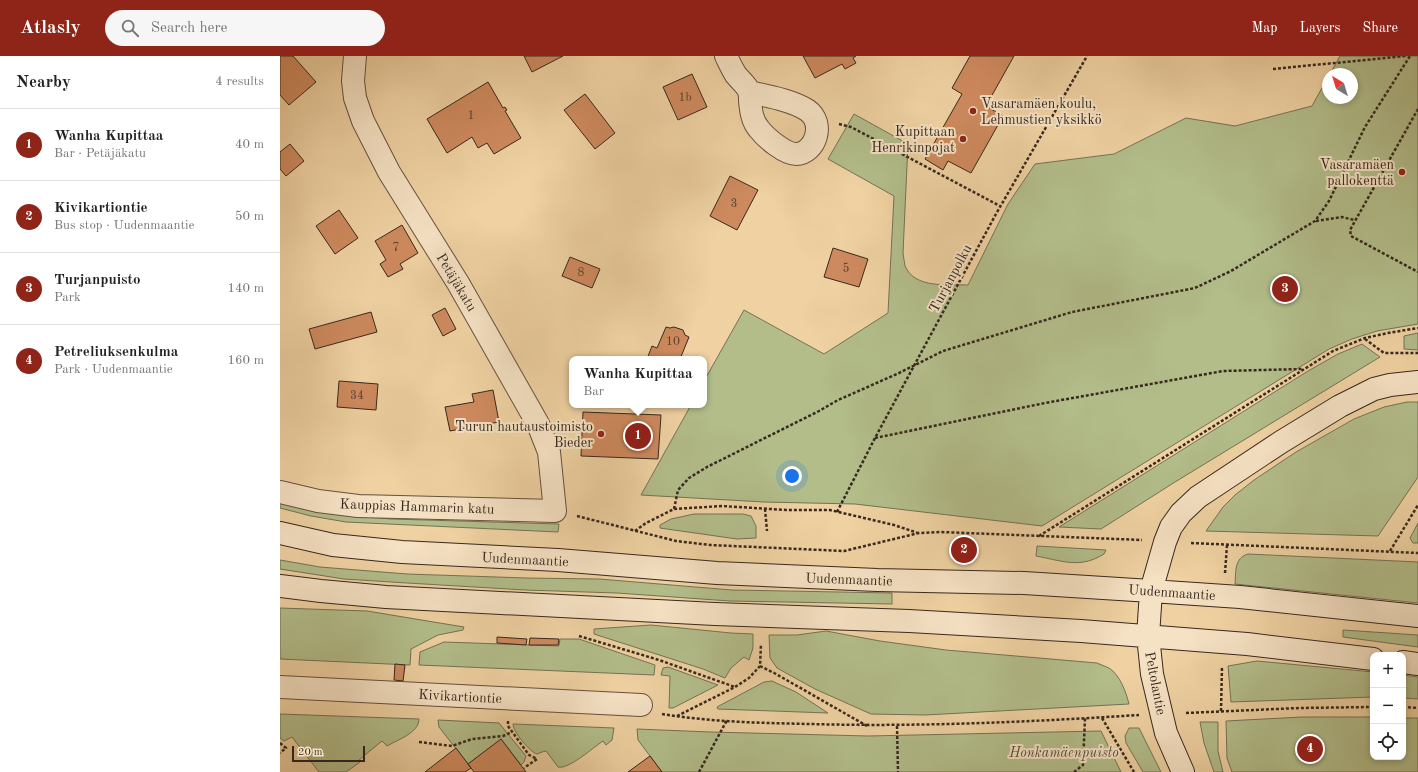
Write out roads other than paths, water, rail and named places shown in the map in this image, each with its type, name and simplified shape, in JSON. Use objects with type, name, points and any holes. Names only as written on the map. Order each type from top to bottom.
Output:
[{"type":"main road","name":"Petäjäkatu","points":[[356,56],[353,81],[363,121],[389,172],[458,283],[538,424],[549,452],[555,511]]},
{"type":"main road","points":[[726,56],[735,74],[749,92],[754,122],[764,135],[786,151],[797,154],[807,149],[812,143],[818,129],[815,119],[807,110],[783,100],[749,92]]},
{"type":"main road","name":"Peltolantie","points":[[1183,772],[1166,733],[1152,674],[1148,636],[1152,591],[1165,542],[1171,527],[1180,513],[1198,497],[1281,442],[1357,397],[1374,389],[1390,385],[1418,382]]},
{"type":"main road","name":"Kauppias Hammarin katu","points":[[280,492],[318,501],[358,506],[555,511]]},
{"type":"main road","name":"Uudenmaantie","points":[[280,533],[333,545],[395,551],[558,560],[717,573],[877,580],[1024,583],[1152,591],[1256,599],[1418,616]]},
{"type":"main road","points":[[280,586],[386,597],[715,614],[909,621],[1148,636],[1246,644],[1370,659]]},
{"type":"main road","points":[[1406,662],[1418,664]]},
{"type":"main road","name":"Kivikartiontie","points":[[280,687],[641,705]]},
{"type":"place","name":"Vasaramäen koulu, Lehmustien yksikkö","points":[[973,111]]},
{"type":"place","name":"Kupittaan Henrikinpojat","points":[[963,139]]},
{"type":"place","name":"Vasaramäen pallokenttä","points":[[1402,172]]},
{"type":"place","name":"Turjanpuisto","points":[[1285,289]]},
{"type":"place","name":"Turun hautaustoimisto Bieder","points":[[601,434]]},
{"type":"place","name":"Wanha Kupittaa","points":[[638,436]]},
{"type":"place","name":"Kivikartiontie","points":[[964,550]]},
{"type":"place","name":"Petreliuksenkulma","points":[[1310,749]]},
{"type":"park label","name":"Honkamäenpuisto","points":[[1064,752]]}]
